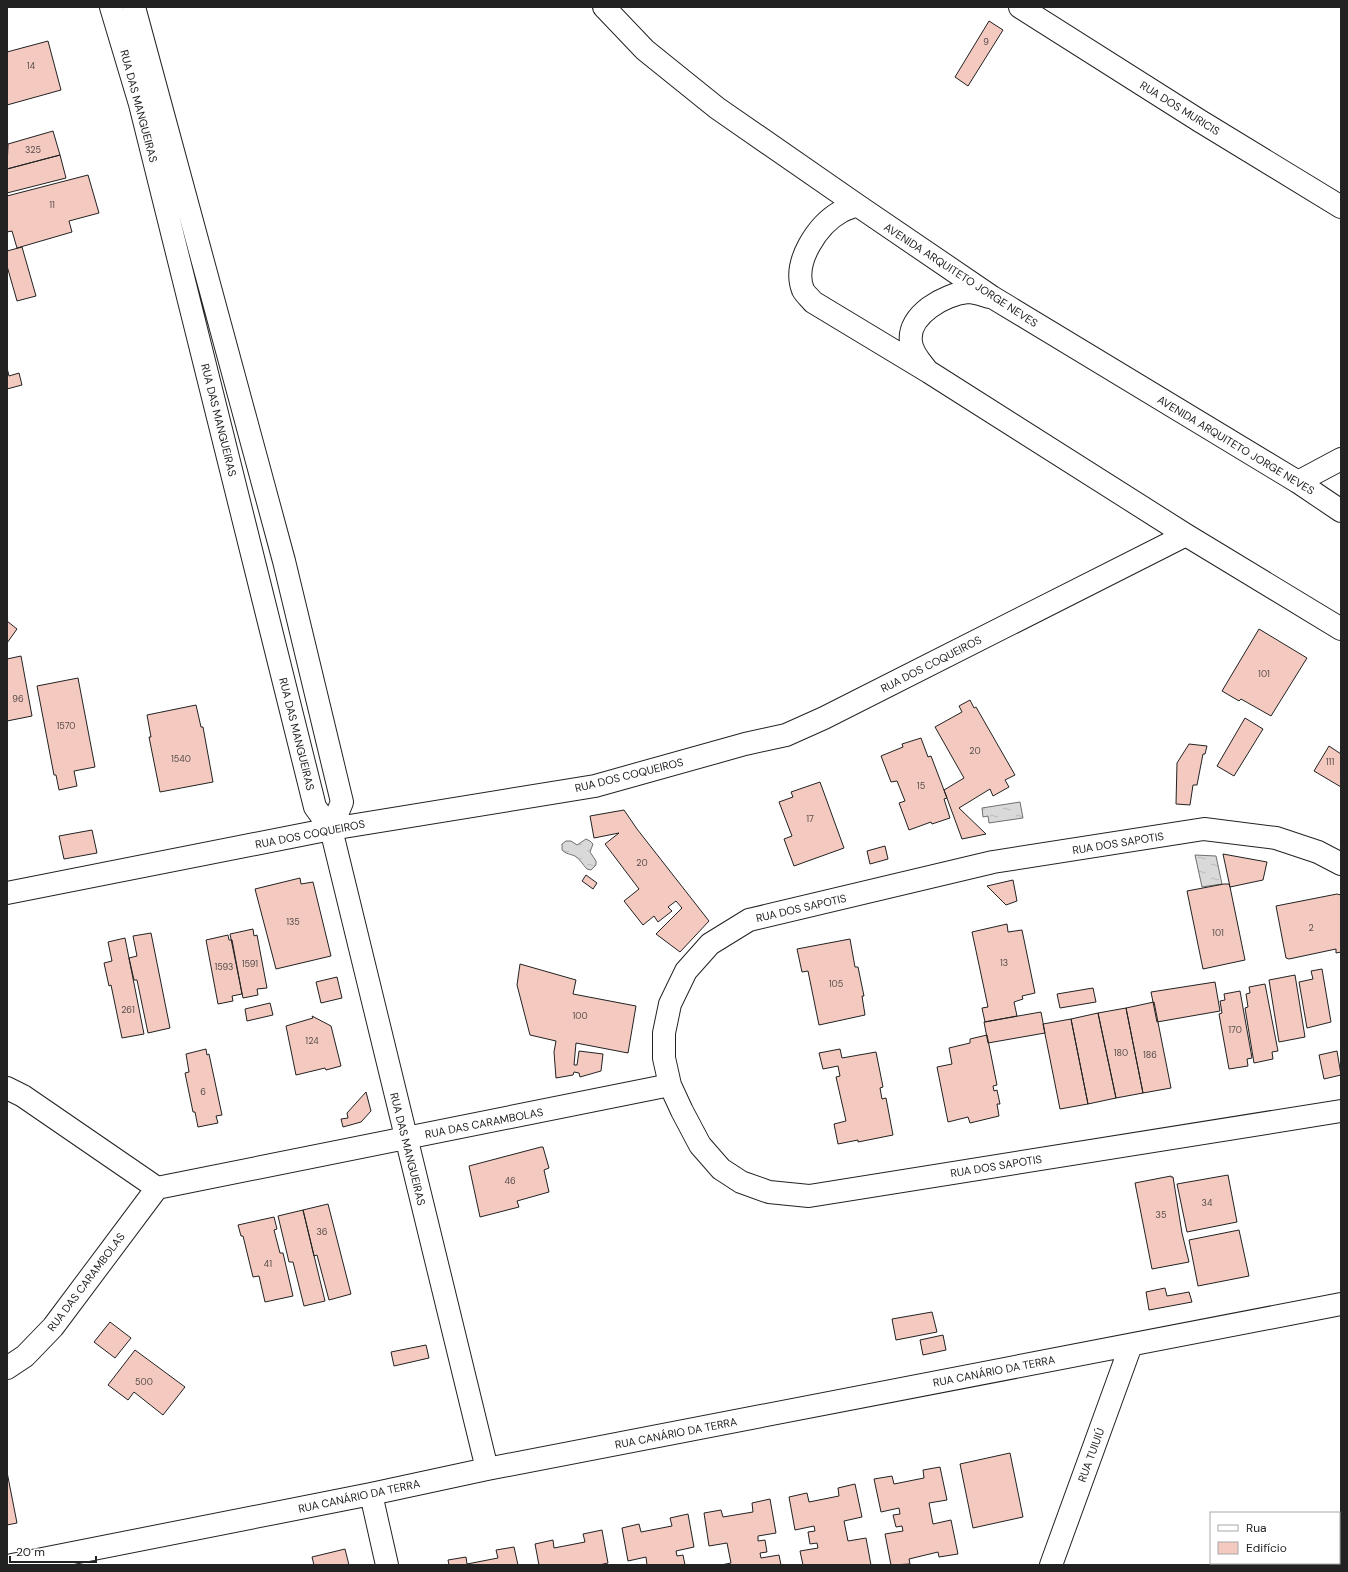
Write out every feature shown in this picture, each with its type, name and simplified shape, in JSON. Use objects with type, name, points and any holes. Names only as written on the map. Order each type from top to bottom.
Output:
[{"type":"street","name":"RUA DAS MANGUEIRAS","points":[[111,7],[140,104],[315,807],[331,829],[487,1469]]},
{"type":"street","name":"RUA DAS MANGUEIRAS","points":[[134,7],[284,561],[342,802],[331,829]]},
{"type":"street","name":"AVENIDA ARQUITETO JORGE NEVES","points":[[604,7],[645,50],[717,108],[992,298],[1298,482],[1340,509]]},
{"type":"street","name":"RUA DOS MURICIS","points":[[1020,7],[1200,121],[1341,207]]},
{"type":"street","points":[[857,205],[842,211],[828,221],[810,243],[803,258],[800,269],[803,290],[813,302],[929,372],[1186,535],[1341,629]]},
{"type":"street","points":[[929,372],[915,354],[911,342],[911,333],[916,322],[929,308],[944,299],[959,294],[970,292],[992,298]]},
{"type":"street","points":[[1298,482],[1341,459]]},
{"type":"street","name":"RUA DOS COQUEIROS","points":[[7,893],[331,829],[595,786],[786,734],[824,718],[1186,535]]},
{"type":"street","points":[[256,568],[284,561]]},
{"type":"street","name":"RUA DOS SAPOTIS","points":[[1341,864],[1318,852],[1276,838],[1204,829],[993,862],[749,920],[710,944],[686,971],[670,1004],[664,1033],[664,1058],[670,1085],[700,1145],[721,1169],[741,1182],[769,1192],[810,1196],[1341,1111]]},
{"type":"street","name":"RUA DAS CARAMBOLAS","points":[[7,1368],[25,1356],[53,1327],[157,1188],[670,1085]]},
{"type":"street","points":[[7,1088],[23,1096],[157,1188]]},
{"type":"street","name":"RUA CANÁRIO DA TERRA","points":[[12,1565],[371,1494],[487,1469],[1341,1304]]},
{"type":"street","name":"RUA TUIUIÚ","points":[[1050,1565],[1131,1345]]},
{"type":"street","points":[[371,1494],[387,1565]]},
{"type":"water","points":[[1020,802],[1023,818],[989,823],[988,816],[983,817],[982,808]]},
{"type":"water","points":[[586,839],[593,844],[590,852],[596,861],[596,865],[591,870],[587,869],[575,856],[562,850],[562,844],[566,841],[571,841],[577,845]]},
{"type":"water","points":[[1195,855],[1216,856],[1222,884],[1202,887]]},
{"type":"building","points":[[989,21],[1003,30],[968,86],[955,77]]},
{"type":"building","points":[[48,41],[61,90],[7,105],[7,52]]},
{"type":"building","points":[[53,131],[60,155],[7,169],[8,144]]},
{"type":"building","points":[[60,155],[66,178],[7,193],[7,169]]},
{"type":"building","points":[[88,175],[99,213],[69,221],[72,232],[17,248],[12,231],[7,232],[7,196]]},
{"type":"building","points":[[22,247],[36,296],[17,301],[7,266],[7,251]]},
{"type":"building","points":[[7,368],[9,376],[19,373],[22,385],[7,389]]},
{"type":"building","points":[[7,621],[17,629],[7,643]]},
{"type":"building","points":[[1259,629],[1307,658],[1271,716],[1241,699],[1239,701],[1222,691]]},
{"type":"building","points":[[21,656],[32,716],[7,721],[7,659]]},
{"type":"building","points":[[78,678],[95,767],[74,771],[77,786],[59,790],[56,775],[54,775],[37,686]]},
{"type":"building","points":[[970,700],[974,708],[976,707],[1015,775],[1005,780],[1009,787],[993,796],[990,789],[959,808],[986,834],[962,839],[944,790],[964,778],[935,727],[962,712],[959,706]]},
{"type":"building","points":[[196,705],[201,727],[203,727],[213,782],[160,792],[149,737],[151,737],[147,715]]},
{"type":"building","points":[[1245,718],[1263,729],[1234,776],[1217,766]]},
{"type":"building","points":[[921,738],[928,757],[931,756],[947,798],[944,799],[950,818],[932,824],[931,822],[909,830],[899,803],[905,801],[897,781],[891,782],[881,756],[903,747],[902,744]]},
{"type":"building","points":[[1189,744],[1207,746],[1205,754],[1203,754],[1197,785],[1193,785],[1190,805],[1176,804],[1177,763]]},
{"type":"building","points":[[1329,746],[1341,754],[1341,787],[1314,771]]},
{"type":"building","points":[[820,782],[844,848],[794,866],[784,839],[792,836],[779,802],[793,797],[791,792]]},
{"type":"building","points":[[624,810],[637,829],[709,921],[680,952],[656,934],[682,908],[676,901],[668,907],[672,911],[658,922],[654,916],[643,925],[624,901],[639,889],[605,844],[619,833],[594,838],[590,816]]},
{"type":"building","points":[[92,830],[97,853],[64,859],[59,836]]},
{"type":"building","points":[[885,846],[888,859],[870,864],[867,851]]},
{"type":"building","points":[[1223,854],[1267,862],[1263,880],[1230,887]]},
{"type":"building","points":[[586,875],[597,883],[593,889],[582,881]]},
{"type":"building","points":[[300,878],[301,884],[313,882],[331,956],[276,969],[255,889]]},
{"type":"building","points":[[1013,880],[1017,901],[1006,905],[987,886]]},
{"type":"building","points":[[1229,884],[1230,887],[1245,960],[1203,969],[1187,891]]},
{"type":"building","points":[[1337,894],[1341,895],[1341,952],[1336,953],[1336,949],[1289,959],[1286,958],[1276,906]]},
{"type":"building","points":[[1007,924],[1008,932],[1022,930],[1035,993],[1022,996],[1023,999],[1014,1002],[1017,1016],[985,1022],[982,1008],[988,1007],[972,932]]},
{"type":"building","points":[[253,929],[254,936],[257,935],[267,988],[257,989],[258,995],[243,998],[230,934]]},
{"type":"building","points":[[151,933],[170,1028],[148,1033],[137,980],[134,980],[129,958],[137,956],[133,936]]},
{"type":"building","points":[[228,935],[229,940],[232,940],[242,994],[232,996],[233,1001],[218,1004],[206,940]]},
{"type":"building","points":[[125,938],[144,1034],[122,1038],[111,985],[109,986],[104,963],[112,961],[108,942]]},
{"type":"building","points":[[850,939],[855,967],[858,967],[864,996],[862,996],[865,1015],[819,1025],[808,971],[802,972],[797,949]]},
{"type":"building","points":[[520,964],[576,980],[573,994],[636,1006],[628,1053],[576,1043],[574,1065],[577,1065],[579,1051],[603,1054],[601,1071],[580,1077],[579,1073],[574,1072],[573,1075],[556,1078],[554,1052],[556,1041],[530,1035],[517,985]]},
{"type":"building","points":[[1322,969],[1331,1022],[1307,1028],[1299,982],[1313,979],[1311,971]]},
{"type":"building","points":[[1295,975],[1305,1037],[1279,1042],[1269,980]]},
{"type":"building","points":[[337,977],[342,998],[321,1003],[316,982]]},
{"type":"building","points":[[1215,982],[1220,1011],[1157,1022],[1151,992]]},
{"type":"building","points":[[1265,984],[1278,1051],[1272,1052],[1273,1059],[1254,1063],[1245,1008],[1248,1007],[1246,994],[1250,993],[1249,987]]},
{"type":"building","points":[[1093,988],[1096,1002],[1060,1008],[1057,994]]},
{"type":"building","points":[[1240,991],[1252,1058],[1247,1059],[1248,1066],[1229,1069],[1219,1014],[1222,1013],[1220,1001],[1225,1000],[1224,994]]},
{"type":"building","points":[[1154,1002],[1171,1088],[1143,1093],[1126,1008]]},
{"type":"building","points":[[270,1003],[273,1015],[247,1021],[245,1009]]},
{"type":"building","points":[[1126,1008],[1143,1093],[1116,1098],[1098,1013]]},
{"type":"building","points":[[1041,1012],[1045,1033],[988,1043],[984,1022]]},
{"type":"building","points":[[1098,1013],[1116,1098],[1088,1104],[1071,1019]]},
{"type":"building","points":[[312,1016],[331,1026],[341,1066],[296,1075],[286,1026],[313,1018]]},
{"type":"building","points":[[1071,1019],[1088,1104],[1060,1109],[1043,1024]]},
{"type":"building","points":[[987,1035],[997,1085],[993,1086],[994,1091],[997,1090],[1000,1104],[997,1104],[999,1116],[970,1123],[968,1117],[948,1122],[937,1067],[952,1064],[949,1048],[970,1043],[970,1039]]},
{"type":"building","points":[[206,1049],[207,1055],[209,1054],[222,1115],[216,1116],[218,1123],[198,1127],[195,1112],[193,1112],[185,1073],[189,1072],[186,1054]]},
{"type":"building","points":[[840,1049],[842,1058],[876,1052],[883,1087],[880,1088],[882,1099],[886,1098],[893,1135],[858,1142],[858,1140],[838,1144],[834,1124],[846,1121],[836,1077],[840,1076],[838,1066],[823,1069],[819,1053]]},
{"type":"building","points":[[1337,1051],[1341,1075],[1324,1079],[1319,1055]]},
{"type":"building","points":[[366,1092],[371,1111],[361,1122],[343,1127],[341,1119],[348,1118],[347,1113]]},
{"type":"building","points":[[543,1147],[549,1168],[544,1170],[549,1192],[517,1201],[519,1207],[480,1217],[469,1166]]},
{"type":"building","points":[[1228,1175],[1237,1222],[1187,1232],[1177,1184]]},
{"type":"building","points":[[1171,1176],[1173,1177],[1182,1233],[1189,1262],[1152,1269],[1135,1183]]},
{"type":"building","points":[[328,1204],[351,1294],[329,1300],[317,1255],[314,1256],[303,1210]]},
{"type":"building","points":[[303,1210],[325,1301],[304,1306],[293,1262],[289,1262],[278,1216]]},
{"type":"building","points":[[274,1217],[277,1229],[274,1230],[280,1253],[283,1253],[293,1296],[265,1302],[259,1276],[253,1277],[243,1236],[241,1236],[238,1225]]},
{"type":"building","points":[[1239,1230],[1249,1276],[1198,1286],[1189,1240]]},
{"type":"building","points":[[1165,1288],[1167,1296],[1189,1292],[1192,1302],[1149,1310],[1146,1292]]},
{"type":"building","points":[[932,1312],[937,1332],[896,1340],[892,1319]]},
{"type":"building","points":[[110,1322],[131,1338],[115,1358],[94,1342]]},
{"type":"building","points":[[943,1335],[946,1350],[923,1355],[920,1340]]},
{"type":"building","points":[[426,1345],[429,1358],[394,1366],[391,1352]]},
{"type":"building","points":[[135,1350],[185,1387],[163,1415],[134,1392],[128,1400],[108,1385]]},
{"type":"building","points":[[1010,1453],[1023,1517],[973,1528],[960,1464]]},
{"type":"building","points":[[940,1467],[947,1500],[929,1503],[933,1524],[951,1520],[958,1554],[939,1557],[938,1552],[909,1559],[910,1564],[891,1565],[885,1534],[903,1531],[902,1526],[896,1527],[893,1515],[900,1514],[899,1508],[881,1512],[874,1479],[892,1476],[894,1484],[924,1478],[923,1470]]},
{"type":"building","points":[[7,1472],[17,1523],[7,1525]]},
{"type":"building","points":[[855,1484],[862,1517],[844,1521],[848,1541],[866,1538],[871,1565],[803,1565],[800,1551],[818,1548],[817,1543],[810,1544],[808,1532],[815,1531],[814,1526],[795,1530],[789,1497],[807,1493],[809,1502],[839,1496],[838,1488]]},
{"type":"building","points":[[770,1499],[776,1533],[758,1536],[758,1541],[765,1540],[767,1552],[760,1553],[761,1558],[779,1555],[781,1565],[721,1565],[731,1563],[727,1543],[709,1546],[704,1513],[721,1510],[723,1517],[753,1512],[752,1503]]},
{"type":"building","points":[[688,1514],[694,1547],[676,1551],[677,1556],[683,1555],[685,1565],[647,1565],[646,1557],[628,1561],[622,1528],[639,1524],[641,1532],[672,1526],[670,1518]]},
{"type":"building","points":[[602,1530],[608,1563],[599,1565],[539,1565],[535,1544],[553,1540],[554,1548],[585,1542],[583,1534]]},
{"type":"building","points":[[514,1547],[518,1565],[449,1565],[448,1560],[466,1557],[467,1564],[498,1558],[496,1550]]},
{"type":"building","points":[[345,1549],[349,1565],[314,1565],[312,1557]]}]
